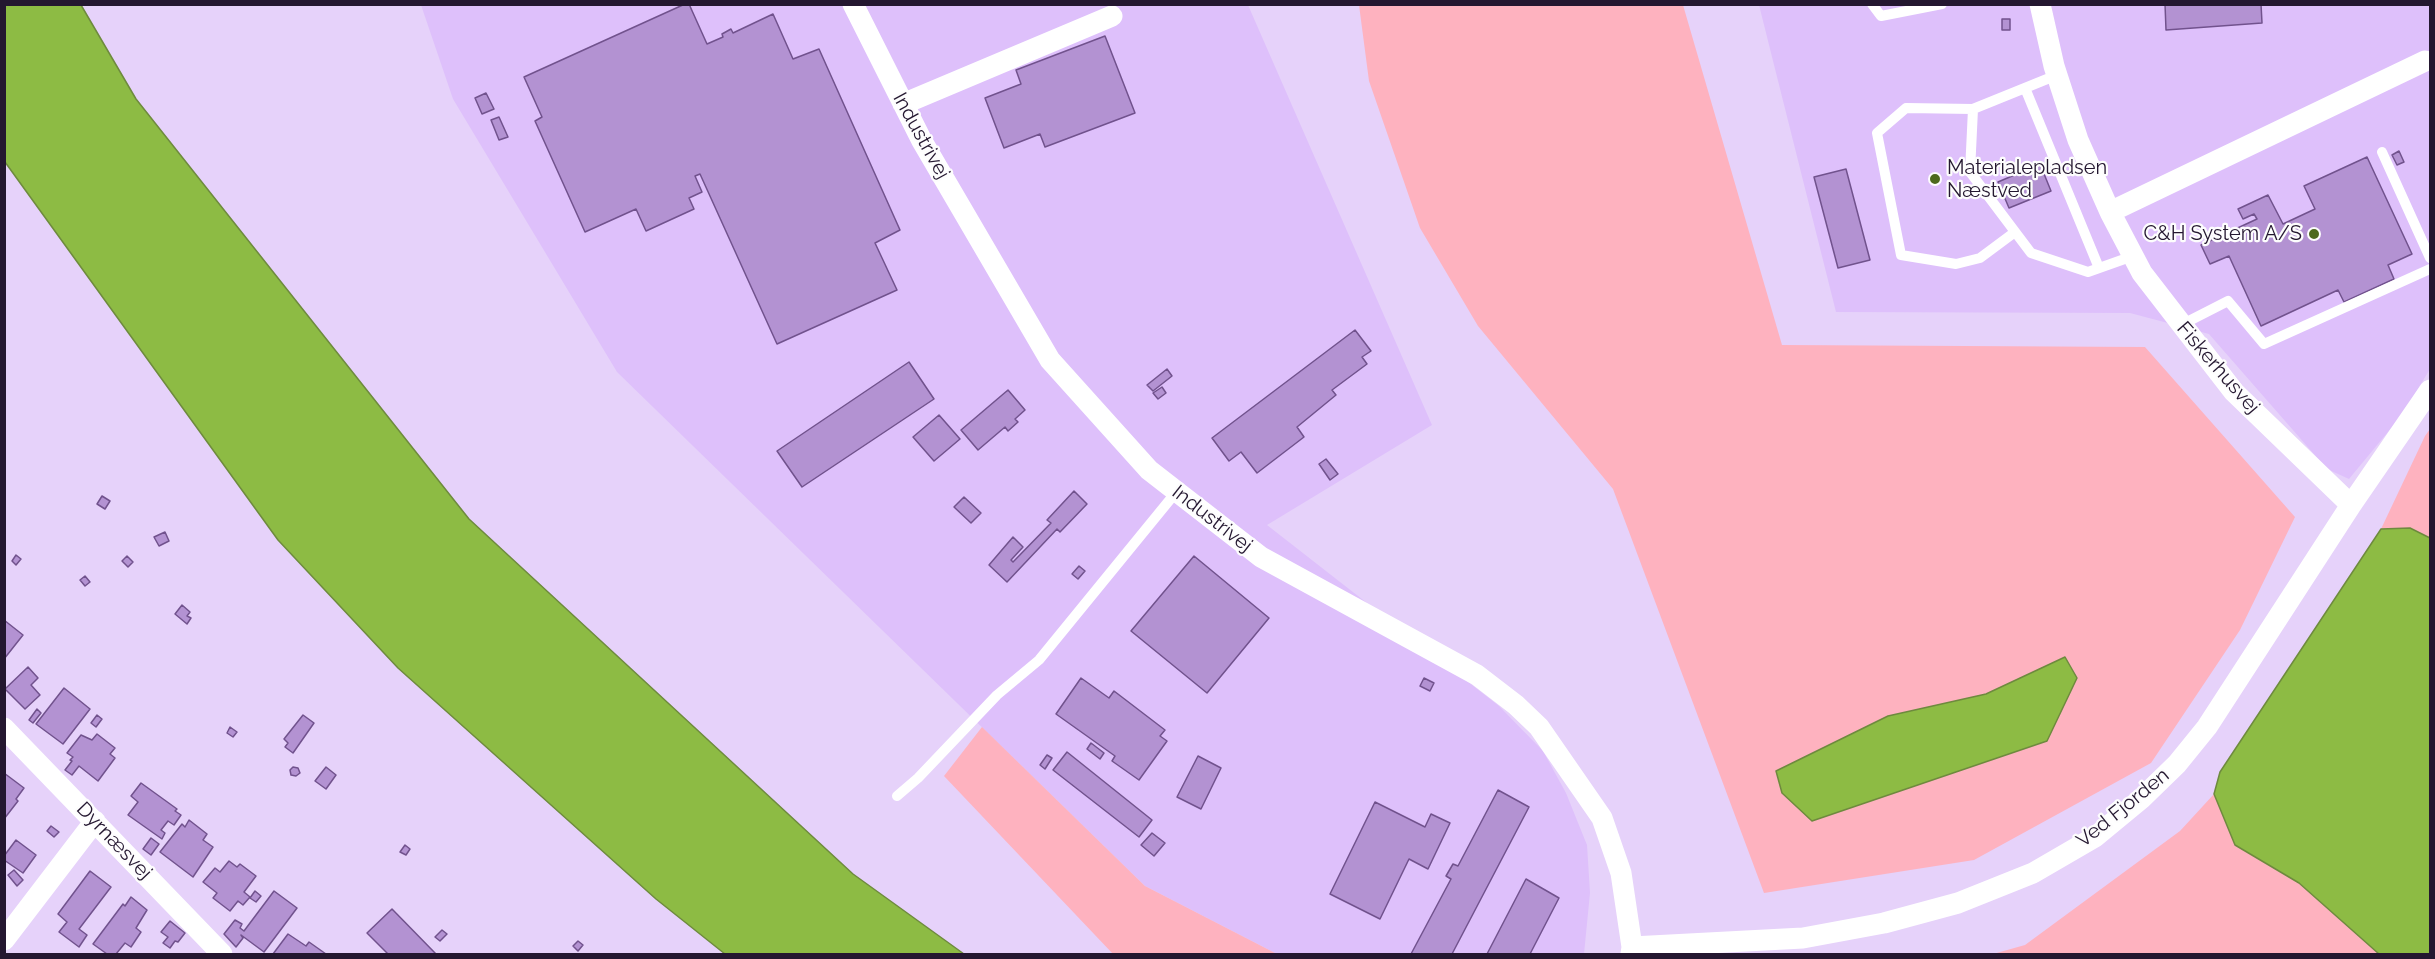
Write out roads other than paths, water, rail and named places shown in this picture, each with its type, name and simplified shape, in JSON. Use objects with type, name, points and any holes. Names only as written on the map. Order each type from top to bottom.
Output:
[{"type":"street","name":"Industrivej","points":[[852,4],[922,141],[1050,360],[1149,470],[1261,557],[1477,675],[1516,705],[1539,727],[1602,818],[1621,873],[1631,952]]},
{"type":"street","name":"Fiskerhusvej","points":[[2040,4],[2057,75],[2078,140],[2110,212],[2142,273],[2234,392],[2351,505]]},
{"type":"street","points":[[903,104],[1112,16]]},
{"type":"street","points":[[2110,212],[2428,59]]},
{"type":"street","name":"Ved Fjorden","points":[[1631,952],[1803,938],[1884,922],[1958,903],[2033,873],[2095,837],[2141,799],[2177,764],[2207,727],[2351,505],[2430,390]]},
{"type":"street","name":"Dyrnæsvej","points":[[4,728],[222,954]]},
{"type":"street","points":[[4,940],[95,821]]},
{"type":"lane","points":[[1872,4],[1881,16],[1942,4]]},
{"type":"lane","points":[[2015,232],[1980,258],[1956,264],[1901,255],[1876,133],[1906,108],[1973,109],[2057,75]]},
{"type":"lane","points":[[2025,88],[2099,268]]},
{"type":"lane","points":[[1973,109],[1970,172],[2031,253],[2088,272],[2133,256]]},
{"type":"lane","points":[[2382,152],[2430,258]]},
{"type":"lane","points":[[2181,325],[2229,301],[2264,344],[2430,269]]},
{"type":"lane","points":[[897,796],[918,778],[997,695],[1039,660],[1177,491]]},
{"type":"place","name":"Materialepladsen Næstved","points":[[1935,179]]},
{"type":"place","name":"C&H System A/S","points":[[2314,234]]}]
